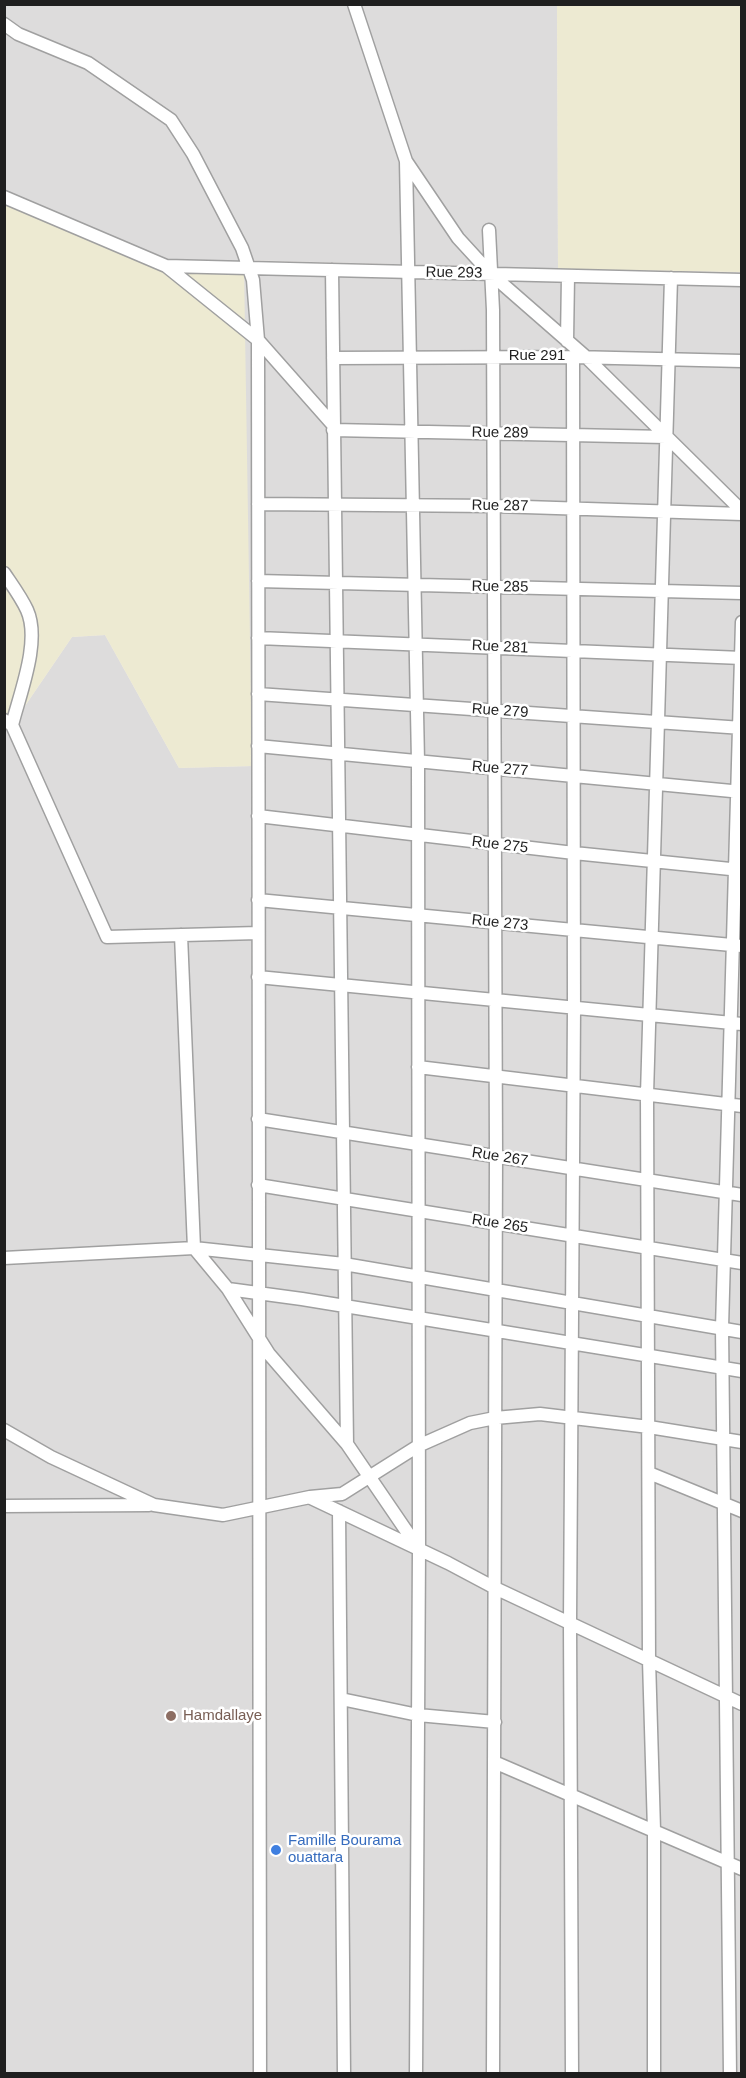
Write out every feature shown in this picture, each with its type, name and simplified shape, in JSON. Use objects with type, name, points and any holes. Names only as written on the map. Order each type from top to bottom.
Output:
[{"type":"street","points":[[354,4],[406,161],[458,238],[491,274],[567,341],[579,357],[666,438],[741,513]]},
{"type":"street","points":[[4,24],[18,34],[88,63],[171,120],[193,154],[242,249],[253,280],[258,340],[260,2073]]},
{"type":"street","points":[[406,161],[418,761],[416,2073]]},
{"type":"street","points":[[4,197],[166,266],[258,340],[334,428]]},
{"type":"street","points":[[489,230],[494,433],[496,922],[493,2073]]},
{"type":"street","name":"Rue 293","points":[[166,266],[741,280]]},
{"type":"street","points":[[332,270],[346,1444]]},
{"type":"street","points":[[567,341],[568,276]]},
{"type":"street","points":[[654,2073],[654,1830],[649,1660],[647,1095],[671,278]]},
{"type":"street","name":"Rue 291","points":[[333,358],[493,356],[741,361]]},
{"type":"street","points":[[572,2073],[570,1623],[574,1008],[574,435],[579,357]]},
{"type":"street","name":"Rue 289","points":[[334,428],[666,438]]},
{"type":"street","name":"Rue 287","points":[[258,504],[494,506],[741,513]]},
{"type":"street","points":[[4,573],[27,609],[32,625],[30,656],[8,722],[107,937],[258,933]]},
{"type":"street","name":"Rue 285","points":[[258,581],[741,593]]},
{"type":"street","points":[[730,2073],[722,1328],[728,1104],[736,1023],[741,622]]},
{"type":"street","name":"Rue 281","points":[[258,638],[741,658]]},
{"type":"street","name":"Rue 279","points":[[258,694],[740,728]]},
{"type":"street","name":"Rue 277","points":[[258,746],[739,792]]},
{"type":"street","name":"Rue 275","points":[[258,816],[738,870]]},
{"type":"street","name":"Rue 273","points":[[258,900],[737,946]]},
{"type":"street","points":[[181,935],[194,1248],[228,1289],[269,1354],[346,1444],[371,1477],[418,1549]]},
{"type":"street","points":[[258,977],[736,1023]]},
{"type":"street","points":[[418,1067],[741,1106]]},
{"type":"street","name":"Rue 267","points":[[258,1119],[741,1195]]},
{"type":"street","name":"Rue 265","points":[[258,1185],[741,1263]]},
{"type":"street","points":[[4,1258],[194,1248],[344,1264],[741,1332]]},
{"type":"street","points":[[228,1289],[496,1330],[741,1371]]},
{"type":"street","points":[[4,1506],[154,1505],[222,1515],[310,1497],[342,1494],[418,1446],[470,1423],[540,1414],[648,1427],[741,1442]]},
{"type":"street","points":[[4,1430],[51,1456],[154,1505]]},
{"type":"street","points":[[649,1473],[741,1511]]},
{"type":"street","points":[[310,1497],[495,1588],[741,1704]]},
{"type":"street","points":[[339,1511],[344,2073]]},
{"type":"street","points":[[340,1699],[418,1715],[495,1722]]},
{"type":"street","points":[[494,1762],[741,1869]]},
{"type":"shaded area","points":[[5,5],[557,5],[558,269],[741,273],[741,2073],[5,2073],[4,720],[12,725],[72,637],[105,635],[179,768],[252,766],[166,266],[5,197]],"holes":[[[242,260],[469,266],[244,263]]]},
{"type":"shaded area","points":[[557,5],[741,5],[741,272],[558,269]]},
{"type":"shaded area","points":[[4,197],[166,266],[244,268],[252,766],[179,768],[105,635],[72,637],[12,725],[5,720]]},
{"type":"place","name":"Hamdallaye","points":[[171,1716]]},
{"type":"place","name":"Famille Bourama ouattara","points":[[276,1850]]}]
